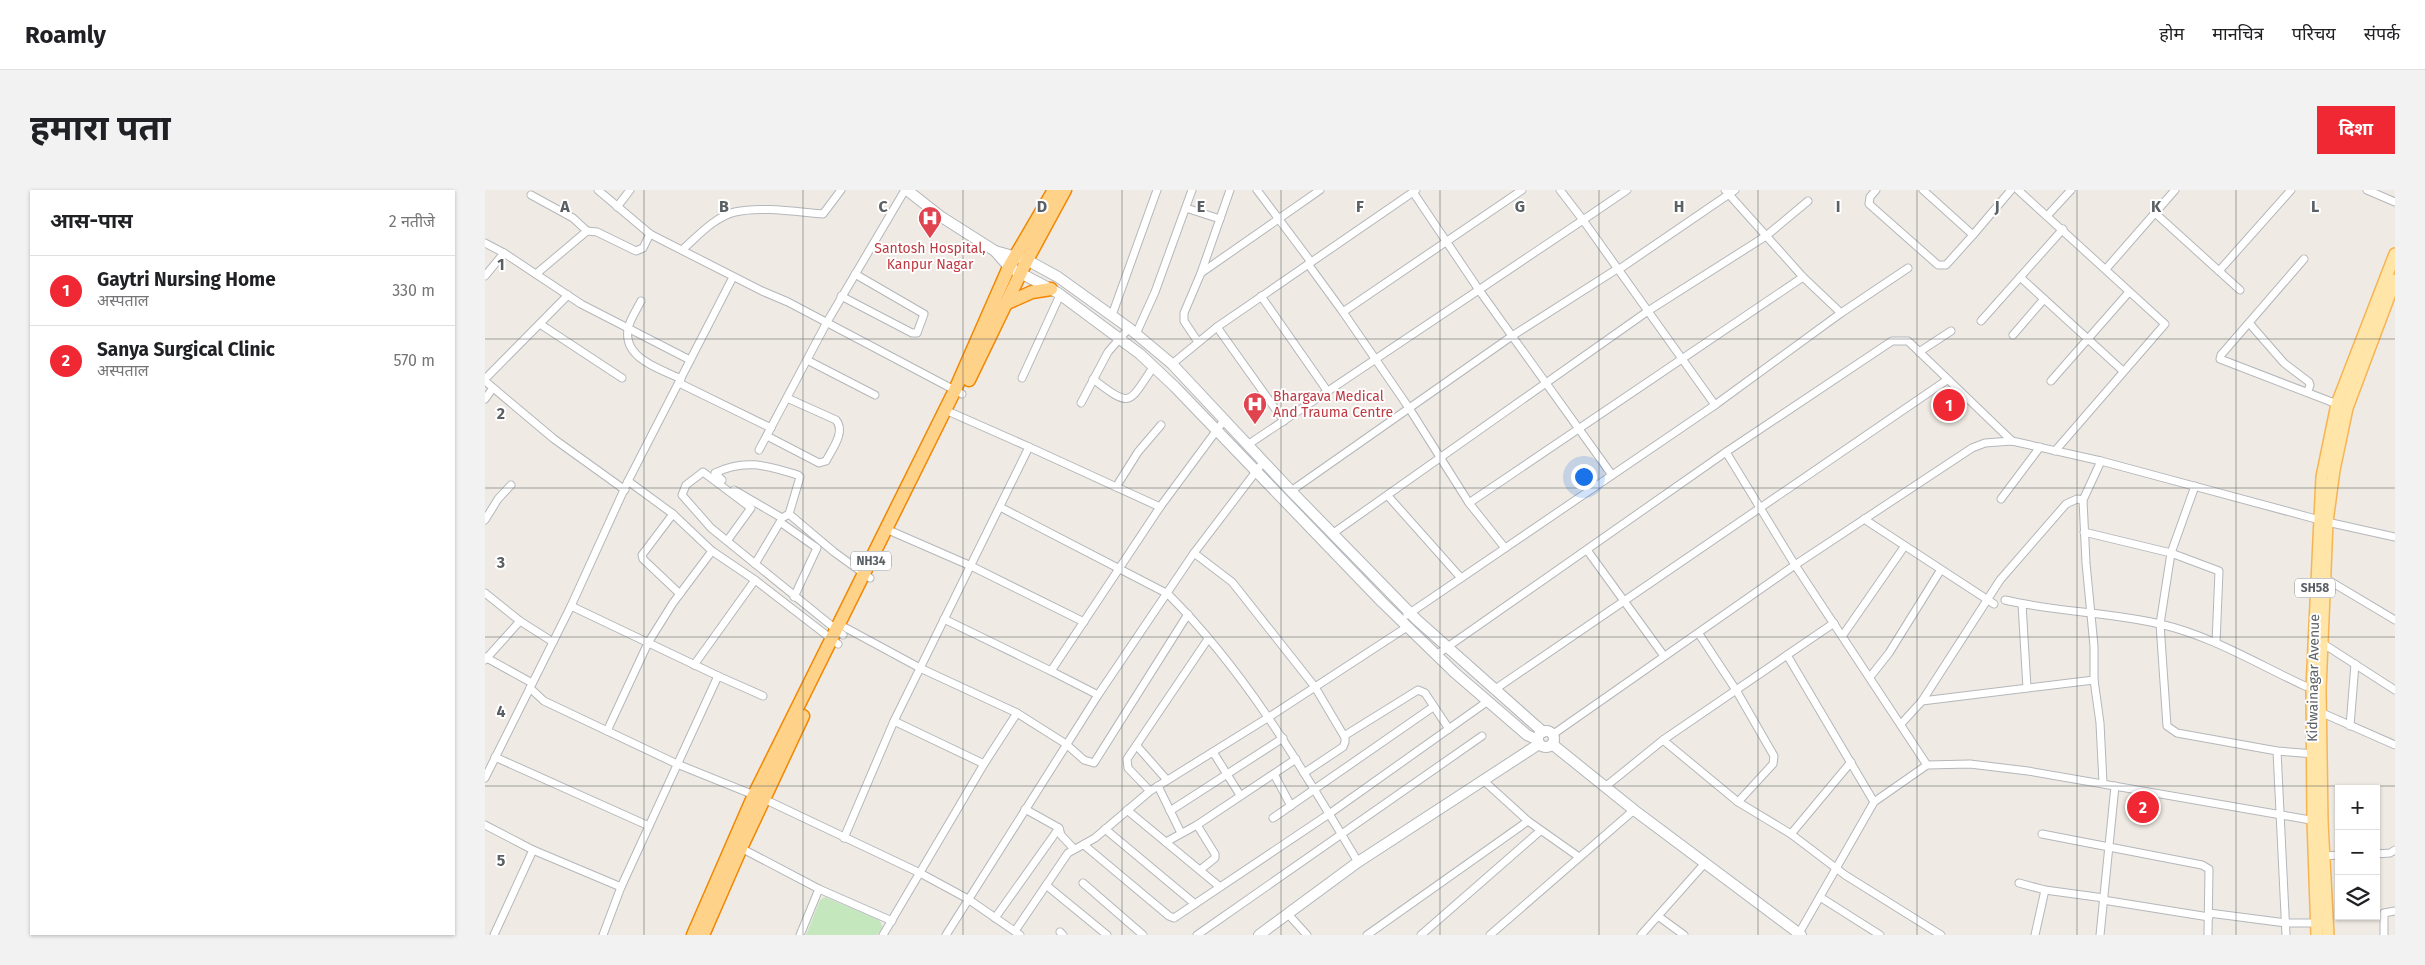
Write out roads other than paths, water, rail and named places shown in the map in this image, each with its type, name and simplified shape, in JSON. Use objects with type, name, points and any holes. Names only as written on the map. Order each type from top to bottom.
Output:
[{"type":"highway","name":"NH34","points":[[867,576],[893,532],[952,413],[959,392],[1054,190]]},
{"type":"highway","name":"NH34","points":[[693,935],[867,576],[1005,304],[1018,264],[1065,190]]},
{"type":"highway","points":[[1005,304],[1032,292],[1055,292]]},
{"type":"highway","name":"NH34","points":[[703,935],[741,848],[759,797]]},
{"type":"main road","name":"Kidwainagar Avenue","points":[[2317,754],[2320,712],[2316,688],[2322,643],[2324,460],[2337,404],[2395,254]]},
{"type":"main road","name":"Kidwainagar Avenue","points":[[2328,935],[2323,923],[2317,821],[2316,688],[2323,521],[2347,408],[2392,297],[2395,280]]},
{"type":"main road","name":"Kidwainagar Avenue","points":[[2317,821],[2324,856],[2323,923],[2317,935]]},
{"type":"street","points":[[598,190],[650,234],[733,277],[827,322],[959,392]]},
{"type":"street","points":[[617,207],[630,190]]},
{"type":"street","points":[[682,250],[711,224],[734,212],[777,210],[823,214],[841,190]]},
{"type":"street","points":[[759,450],[841,296],[906,190],[940,216],[1018,264],[1119,337],[1154,366],[1255,472],[1436,655],[1527,735],[1545,739]]},
{"type":"street","points":[[1112,315],[1157,190]]},
{"type":"street","points":[[1081,403],[1093,379],[1119,337],[1133,331],[1146,314],[1192,190]]},
{"type":"street","points":[[1198,342],[1184,321],[1184,313],[1201,273],[1230,190]]},
{"type":"street","points":[[1257,190],[1279,218],[1376,359],[1469,503],[1505,548]]},
{"type":"street","points":[[1201,273],[1321,190]]},
{"type":"street","points":[[1343,312],[1522,190]]},
{"type":"street","points":[[1561,190],[1715,405]]},
{"type":"street","points":[[1249,444],[1627,190]]},
{"type":"street","points":[[1876,190],[1870,197],[1869,204],[1938,265],[1946,265],[2011,190]]},
{"type":"street","points":[[1923,190],[1973,235]]},
{"type":"street","points":[[2018,190],[2048,215],[2165,324],[2055,451]]},
{"type":"street","points":[[2048,215],[2071,190]]},
{"type":"street","points":[[2105,268],[2175,190]]},
{"type":"street","points":[[2219,272],[2291,190]]},
{"type":"street","points":[[2367,190],[2395,202]]},
{"type":"street","points":[[1172,364],[1217,327],[1415,191],[1446,242],[1479,290],[1612,475]]},
{"type":"street","points":[[1291,491],[1512,336],[1618,270],[1730,192],[1803,277],[1841,313]]},
{"type":"street","points":[[531,195],[573,218],[587,231],[597,232],[636,251],[643,248],[650,234]]},
{"type":"street","points":[[1333,534],[1648,311],[1766,236],[1808,201]]},
{"type":"street","points":[[1186,208],[1220,219]]},
{"type":"street","points":[[2155,213],[2240,290]]},
{"type":"street","points":[[1981,321],[2063,229]]},
{"type":"street","points":[[536,274],[587,231]]},
{"type":"street","points":[[485,242],[568,295],[628,329],[690,360]]},
{"type":"street","points":[[485,276],[505,253]]},
{"type":"street","points":[[2305,259],[2221,355],[2220,359],[2308,391],[2337,404]]},
{"type":"street","points":[[1018,264],[1058,277],[1133,331],[1172,364],[1291,491],[1410,613],[1545,739],[1634,810],[1799,934],[1875,802],[1927,765],[1970,764],[2103,783],[2317,821]]},
{"type":"street","points":[[520,621],[485,659],[531,686],[544,701],[677,764],[759,797],[920,873],[968,900],[1018,933],[1046,885],[1068,853],[1084,845],[1150,791],[1315,687],[1404,623],[1410,613],[1715,405],[1841,313],[1908,268]]},
{"type":"street","points":[[841,296],[912,333],[917,333],[920,330],[924,314],[855,274]]},
{"type":"street","points":[[486,774],[571,606],[628,481],[733,277]]},
{"type":"street","points":[[1469,503],[1803,277]]},
{"type":"street","points":[[2021,277],[2123,371]]},
{"type":"street","points":[[1023,378],[1055,292]]},
{"type":"street","points":[[2051,381],[2129,292]]},
{"type":"street","points":[[568,295],[485,380],[554,439],[625,490]]},
{"type":"street","points":[[1261,296],[1328,392]]},
{"type":"street","points":[[2013,335],[2044,299]]},
{"type":"street","points":[[641,301],[628,329],[633,352],[641,360],[771,428]]},
{"type":"street","points":[[540,324],[622,378]]},
{"type":"street","points":[[2250,324],[2284,363],[2309,382],[2308,391]]},
{"type":"street","points":[[1217,327],[1284,421]]},
{"type":"street","points":[[1919,352],[1951,331]]},
{"type":"street","points":[[1436,655],[1726,452],[1892,342],[1908,342],[2012,441]]},
{"type":"street","points":[[807,360],[875,395]]},
{"type":"street","points":[[1093,379],[1118,398],[1125,400],[1134,395],[1154,366]]},
{"type":"street","points":[[1494,690],[1947,380]]},
{"type":"street","points":[[485,399],[493,388]]},
{"type":"street","points":[[767,436],[819,463],[826,461],[839,434],[839,424],[836,420],[787,398]]},
{"type":"street","points":[[952,413],[1160,507]]},
{"type":"street","points":[[1051,672],[1160,507],[1225,419]]},
{"type":"street","points":[[1116,487],[1138,452],[1161,425]]},
{"type":"street","points":[[1259,935],[1358,862],[1484,781],[1664,656],[1699,634],[1795,565],[1972,448],[1985,443],[2012,441],[2041,447],[2395,538]]},
{"type":"street","points":[[844,838],[894,721],[1029,447]]},
{"type":"street","points":[[2001,499],[2041,447]]},
{"type":"street","points":[[1726,452],[1795,565],[1843,635],[1927,765]]},
{"type":"street","points":[[946,935],[1066,744],[1168,594],[1193,553],[1264,461]]},
{"type":"street","points":[[2101,461],[2083,500],[2084,532],[2092,612],[2094,680],[2100,723],[2103,783]]},
{"type":"street","points":[[761,464],[798,475],[800,477],[789,514],[781,518],[735,491],[715,474],[728,468],[761,464]]},
{"type":"street","points":[[727,541],[751,508],[703,472],[686,485],[681,495],[711,528],[839,635]]},
{"type":"street","points":[[628,481],[673,514],[712,551],[839,635],[920,668],[1017,713],[1066,744],[1084,760],[1094,763],[1188,614]]},
{"type":"street","points":[[485,520],[498,499],[511,485]]},
{"type":"street","points":[[2195,486],[2171,553],[2160,624],[2169,729],[2277,751],[2317,754]]},
{"type":"street","points":[[1389,496],[1461,578]]},
{"type":"street","points":[[1901,724],[1922,701],[2000,580],[2061,508],[2071,502],[2083,500]]},
{"type":"street","points":[[1000,507],[1168,594],[1188,614],[1269,717],[1358,862]]},
{"type":"street","points":[[673,514],[642,555],[643,559],[680,594]]},
{"type":"street","points":[[789,514],[867,576]]},
{"type":"street","points":[[1864,519],[1940,571],[1994,604]]},
{"type":"street","points":[[755,564],[780,522],[817,548],[795,597]]},
{"type":"street","points":[[893,532],[971,566],[1084,622]]},
{"type":"street","points":[[2084,532],[2171,553],[2219,570],[2216,643]]},
{"type":"street","points":[[1843,635],[1904,547]]},
{"type":"street","points":[[1587,550],[1664,656]]},
{"type":"street","points":[[607,731],[648,642],[712,551]]},
{"type":"street","points":[[1193,553],[1232,582],[1315,687],[1345,736],[1343,747],[1303,772]]},
{"type":"street","points":[[1870,677],[1889,653],[1940,571]]},
{"type":"street","points":[[2323,577],[2395,620]]},
{"type":"street","points":[[695,665],[755,580]]},
{"type":"street","points":[[485,593],[520,621],[553,642]]},
{"type":"street","points":[[2005,600],[2160,624],[2216,643],[2272,672],[2316,688]]},
{"type":"street","points":[[2023,604],[2027,688]]},
{"type":"street","points":[[571,606],[763,696]]},
{"type":"street","points":[[944,619],[1098,695]]},
{"type":"street","points":[[1605,787],[1663,740],[1834,623]]},
{"type":"street","points":[[1699,634],[1736,690],[1773,752],[1773,764],[1738,802]]},
{"type":"street","points":[[1150,791],[1126,764],[1208,639]]},
{"type":"street","points":[[2322,643],[2395,690]]},
{"type":"street","points":[[1787,654],[1875,802]]},
{"type":"street","points":[[2350,726],[2355,664]]},
{"type":"street","points":[[603,935],[621,887],[718,676]]},
{"type":"street","points":[[1922,701],[2094,680]]},
{"type":"street","points":[[1345,736],[1413,692],[1421,690],[1449,729]]},
{"type":"street","points":[[1084,845],[1169,916],[1178,916],[1329,814],[1488,702]]},
{"type":"street","points":[[1273,818],[1433,707]]},
{"type":"street","points":[[2320,712],[2395,746]]},
{"type":"street","points":[[883,935],[983,764],[1017,713]]},
{"type":"street","points":[[894,721],[983,764]]},
{"type":"street","points":[[1197,935],[1482,736]]},
{"type":"street","points":[[1170,810],[1283,738]]},
{"type":"street","points":[[1663,740],[1738,802],[1791,834],[1836,868],[1941,935]]},
{"type":"street","points":[[1137,746],[1167,780]]},
{"type":"street","points":[[2277,751],[2286,935]]},
{"type":"street","points":[[1213,752],[1228,773],[1239,795]]},
{"type":"street","points":[[495,757],[649,826]]},
{"type":"street","points":[[1166,842],[1197,825],[1239,795],[1296,759]]},
{"type":"street","points":[[1791,834],[1851,762]]},
{"type":"street","points":[[1274,774],[1291,806]]},
{"type":"street","points":[[1484,781],[1540,831],[1579,857]]},
{"type":"street","points":[[1158,786],[1181,833]]},
{"type":"street","points":[[2099,935],[2115,786]]},
{"type":"street","points":[[1025,809],[1059,828],[1061,835],[1074,849]]},
{"type":"street","points":[[1127,810],[1220,887]]},
{"type":"street","points":[[1491,935],[1634,810]]},
{"type":"street","points":[[1367,935],[1528,821]]},
{"type":"street","points":[[1197,825],[1215,854],[1215,858],[1200,870]]},
{"type":"street","points":[[485,826],[533,850],[621,887]]},
{"type":"street","points":[[995,918],[1059,828]]},
{"type":"street","points":[[1105,829],[1195,904]]},
{"type":"street","points":[[1421,935],[1540,831]]},
{"type":"street","points":[[2042,834],[2202,865],[2209,869],[2209,935]]},
{"type":"street","points":[[741,848],[819,889],[892,921]]},
{"type":"street","points":[[495,935],[533,850]]},
{"type":"street","points":[[2380,854],[2390,853],[2395,850]]},
{"type":"street","points":[[2324,856],[2335,855]]},
{"type":"street","points":[[1641,935],[1705,863]]},
{"type":"street","points":[[1083,883],[1143,935]]},
{"type":"street","points":[[2019,883],[2045,890],[2209,915],[2286,923],[2323,923]]},
{"type":"street","points":[[1046,885],[1107,935]]},
{"type":"street","points":[[800,935],[819,889]]},
{"type":"street","points":[[2035,935],[2045,890]]},
{"type":"street","points":[[1820,897],[1881,935]]},
{"type":"street","points":[[2383,935],[2384,913],[2395,911]]},
{"type":"street","points":[[1288,914],[1307,935]]},
{"type":"street","points":[[1658,916],[1684,935]]},
{"type":"place","name":"Santosh Hospital, Kanpur Nagar","points":[[930,239]]},
{"type":"place","name":"Gaytri Nursing Home","points":[[1949,405]]},
{"type":"place","name":"Bhargava Medical And Trauma Centre","points":[[1255,425]]},
{"type":"place","name":"Sanya Surgical Clinic","points":[[2143,807]]}]
